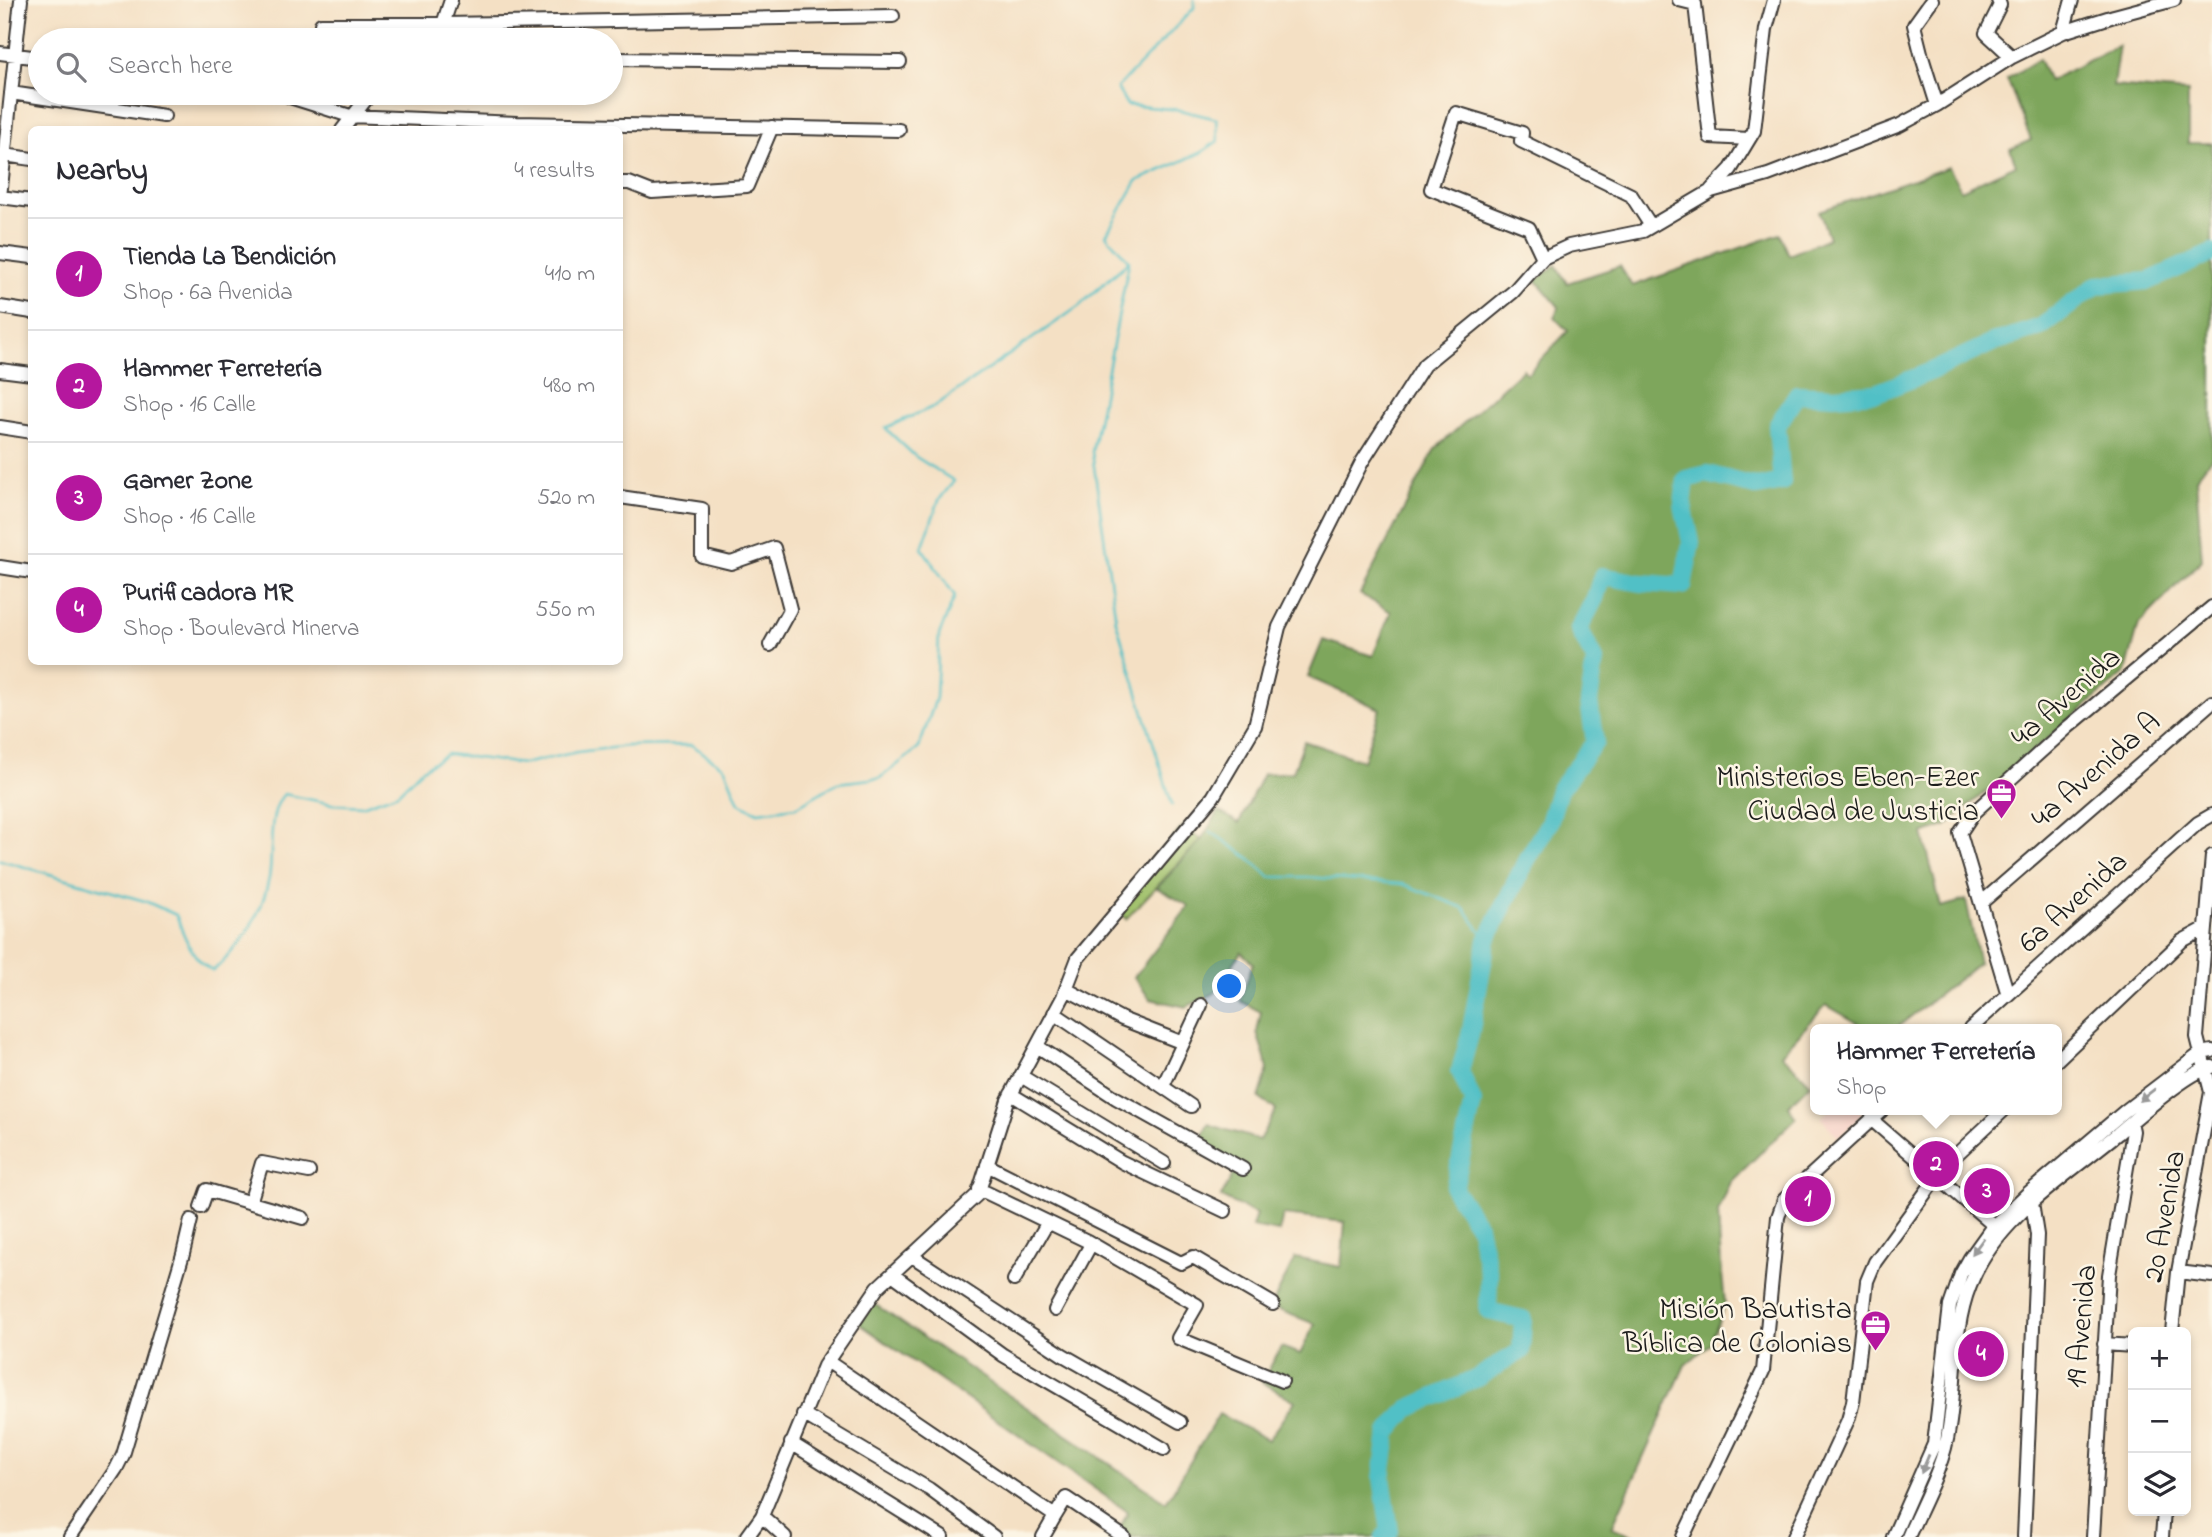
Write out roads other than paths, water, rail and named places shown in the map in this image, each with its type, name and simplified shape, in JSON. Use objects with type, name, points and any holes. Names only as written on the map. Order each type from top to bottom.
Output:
[{"type":"street","points":[[21,0],[11,93],[4,125],[0,197],[28,200]]},
{"type":"street","points":[[442,28],[452,0]]},
{"type":"street","points":[[1679,0],[1695,4],[1710,137],[1749,139]]},
{"type":"street","points":[[1711,191],[1731,169],[1754,131],[1762,53],[1774,0]]},
{"type":"street","points":[[1932,0],[1914,24],[1937,105]]},
{"type":"street","points":[[1998,0],[2000,5],[1986,33],[2012,57]]},
{"type":"street","points":[[2063,32],[2072,0]]},
{"type":"street","points":[[747,1537],[762,1516],[827,1361],[878,1287],[978,1194],[1011,1094],[1066,989],[1078,958],[1213,797],[1255,726],[1279,627],[1362,463],[1424,365],[1513,292],[1543,258],[1569,246],[1643,231],[1711,191],[1768,175],[1900,125],[1937,105],[2012,57],[2063,32],[2174,0]]},
{"type":"street","points":[[321,24],[893,16]]},
{"type":"street","points":[[0,53],[28,56]]},
{"type":"street","points":[[623,59],[900,62]]},
{"type":"street","points":[[11,93],[28,96]]},
{"type":"street","points":[[91,105],[164,116]]},
{"type":"street","points":[[316,105],[351,116],[517,123],[899,130]]},
{"type":"street","points":[[345,126],[361,105]]},
{"type":"street","points":[[1543,258],[1529,229],[1431,189],[1456,113],[1521,132],[1521,141],[1631,195],[1651,226]]},
{"type":"street","points":[[623,183],[652,192],[747,186],[772,128]]},
{"type":"street","points":[[4,155],[28,158]]},
{"type":"street","points":[[0,253],[28,256]]},
{"type":"street","points":[[0,307],[28,311]]},
{"type":"street","points":[[0,370],[28,374]]},
{"type":"street","points":[[0,427],[28,431]]},
{"type":"street","points":[[623,497],[702,509],[702,556],[731,563],[774,548],[790,609],[770,645]]},
{"type":"street","points":[[0,567],[28,571]]},
{"type":"street","name":"4a Avenida","points":[[1981,903],[1961,833],[1974,812],[2046,747],[2212,607]]},
{"type":"street","name":"4a Avenida A","points":[[1981,903],[2212,702]]},
{"type":"street","name":"6a Avenida","points":[[1976,1024],[2198,823],[2212,815]]},
{"type":"street","name":"20 Avenida","points":[[2172,1327],[2178,1272],[2211,1092],[2206,1052],[2197,1037],[2212,856]]},
{"type":"street","points":[[1981,903],[2008,995]]},
{"type":"street","points":[[2062,1055],[2182,941],[2206,928]]},
{"type":"street","points":[[1066,989],[1122,1019],[1183,1043]]},
{"type":"street","points":[[1163,1086],[1201,1005]]},
{"type":"street","points":[[1054,1013],[1191,1106]]},
{"type":"street","points":[[1037,1046],[1116,1098],[1243,1169]]},
{"type":"street","points":[[1893,1537],[1934,1444],[1950,1306],[1961,1274],[2027,1194],[2125,1111],[2206,1052]]},
{"type":"street","points":[[1908,1537],[1946,1446],[1961,1321],[1970,1285],[1998,1229],[2131,1122],[2209,1067]]},
{"type":"street","points":[[1021,1076],[1164,1163]]},
{"type":"street","points":[[1011,1094],[1122,1162],[1224,1211]]},
{"type":"street","points":[[1683,1537],[1763,1371],[1778,1217],[1784,1200],[1877,1115]]},
{"type":"street","points":[[1794,1537],[1850,1411],[1867,1281],[1875,1262],[1937,1177],[1999,1115]]},
{"type":"street","points":[[1872,1120],[1998,1229]]},
{"type":"street","name":"19 Avenida","points":[[2093,1537],[2109,1275],[2133,1131],[2131,1122]]},
{"type":"street","points":[[250,1203],[262,1163],[309,1172]]},
{"type":"street","points":[[987,1165],[1181,1263],[1193,1257],[1273,1304]]},
{"type":"street","points":[[979,1189],[1091,1244],[1197,1305],[1178,1338],[1282,1381]]},
{"type":"street","points":[[201,1207],[207,1190],[303,1219]]},
{"type":"street","points":[[2024,1537],[2037,1234],[2032,1203]]},
{"type":"street","points":[[70,1537],[116,1469],[122,1455],[191,1220]]},
{"type":"street","points":[[1014,1280],[1048,1222]]},
{"type":"street","points":[[1055,1310],[1091,1244]]},
{"type":"street","points":[[912,1256],[1063,1355],[1180,1422]]},
{"type":"street","points":[[2178,1272],[2212,1276]]},
{"type":"street","points":[[892,1274],[1003,1355],[1164,1449]]},
{"type":"street","points":[[2104,1344],[2128,1346]]},
{"type":"street","points":[[827,1361],[1055,1516]]},
{"type":"street","points":[[803,1414],[929,1489],[994,1537]]},
{"type":"street","points":[[791,1443],[942,1537]]},
{"type":"street","points":[[1043,1537],[1066,1498],[1124,1537]]},
{"type":"street","points":[[762,1516],[785,1537]]},
{"type":"street","points":[[2162,1537],[2164,1516]]},
{"type":"waterway","points":[[0,860],[145,901],[176,915],[194,954],[213,971],[241,941],[261,905],[269,878],[275,812],[284,794],[332,804],[362,806],[398,793],[421,770],[447,754],[523,764],[577,752],[628,746],[692,745],[725,768],[739,803],[758,812],[796,807],[837,783],[880,778],[919,748],[936,698],[939,635],[955,596],[922,548],[939,500],[954,481],[916,457],[885,428],[935,406],[1078,307],[1129,261],[1106,235],[1137,181],[1202,152],[1218,141],[1217,119],[1180,110],[1127,105],[1117,88],[1194,8],[1194,0]]},
{"type":"waterway","points":[[1384,1537],[1390,1531],[1382,1478],[1388,1433],[1408,1409],[1477,1378],[1521,1351],[1523,1319],[1488,1311],[1489,1275],[1478,1226],[1454,1189],[1473,1102],[1460,1071],[1470,1035],[1487,940],[1526,861],[1549,823],[1559,790],[1595,742],[1589,702],[1595,660],[1579,629],[1595,598],[1602,576],[1641,583],[1683,586],[1691,542],[1683,505],[1686,479],[1707,474],[1758,487],[1782,482],[1777,426],[1797,394],[1834,396],[1876,393],[1992,343],[2041,327],[2097,285],[2149,281],[2212,253]]},
{"type":"waterway","points":[[1129,262],[1092,452],[1116,621],[1172,805]]},
{"type":"waterway","points":[[1210,831],[1249,858],[1270,877],[1403,884],[1464,908],[1487,940]]},
{"type":"place","name":"Ministerios Eben-Ezer Ciudad de Justicia","points":[[2002,820]]},
{"type":"place","name":"Hammer Ferretería","points":[[1936,1164]]},
{"type":"place","name":"Gamer Zone","points":[[1987,1191]]},
{"type":"place","name":"Tienda La Bendición","points":[[1808,1199]]},
{"type":"place","name":"Misión Bautista Bíblica de Colonias","points":[[1875,1352]]},
{"type":"place","name":"Purificadora MR","points":[[1981,1354]]}]
